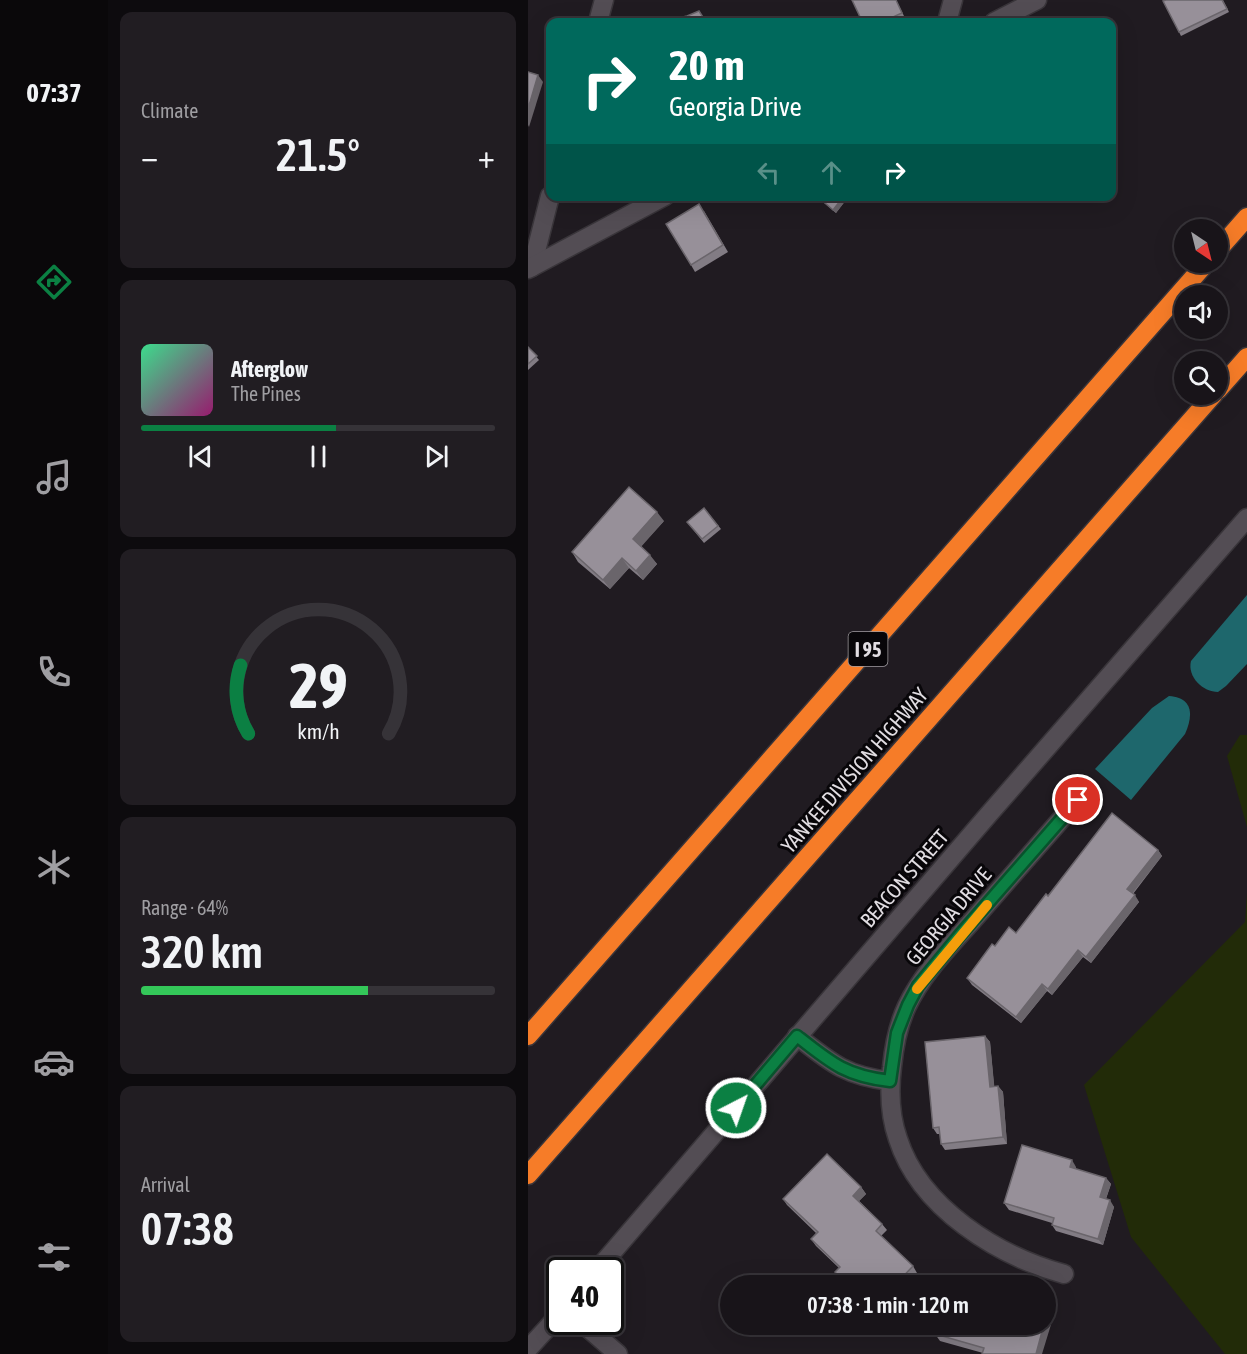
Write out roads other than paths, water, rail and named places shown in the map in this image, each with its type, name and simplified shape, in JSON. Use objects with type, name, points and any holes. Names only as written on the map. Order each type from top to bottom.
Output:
[{"type":"highway","points":[[1228,239],[1247,217]]},
{"type":"highway","name":"I 95","points":[[528,1036],[1197,273]]},
{"type":"highway","points":[[1228,379],[1247,357]]},
{"type":"highway","name":"YANKEE DIVISION HIGHWAY","points":[[528,1175],[1204,405]]},
{"type":"street","points":[[599,18],[604,0]]},
{"type":"street","points":[[948,18],[953,0]]},
{"type":"street","points":[[1002,18],[1037,0]]},
{"type":"street","points":[[530,268],[549,201]]},
{"type":"street","points":[[530,268],[656,201]]},
{"type":"street","name":"BEACON STREET","points":[[608,1257],[1247,518]]},
{"type":"street","name":"GEORGIA DRIVE","points":[[1064,1274],[1024,1262],[988,1242],[965,1226],[932,1194],[912,1168],[897,1137],[890,1081],[897,1033],[918,986],[1078,800]]},
{"type":"street","points":[[797,1036],[829,1061],[848,1072],[890,1081]]},
{"type":"street","points":[[528,1349],[546,1329]]},
{"type":"street","points":[[596,1335],[618,1354]]},
{"type":"water","points":[[1247,595],[1247,664],[1226,686],[1218,692],[1212,691],[1202,686],[1194,678],[1191,673],[1191,661]]},
{"type":"water","points":[[1169,696],[1177,697],[1187,704],[1190,715],[1188,727],[1185,734],[1131,800],[1095,769],[1152,708]]}]
